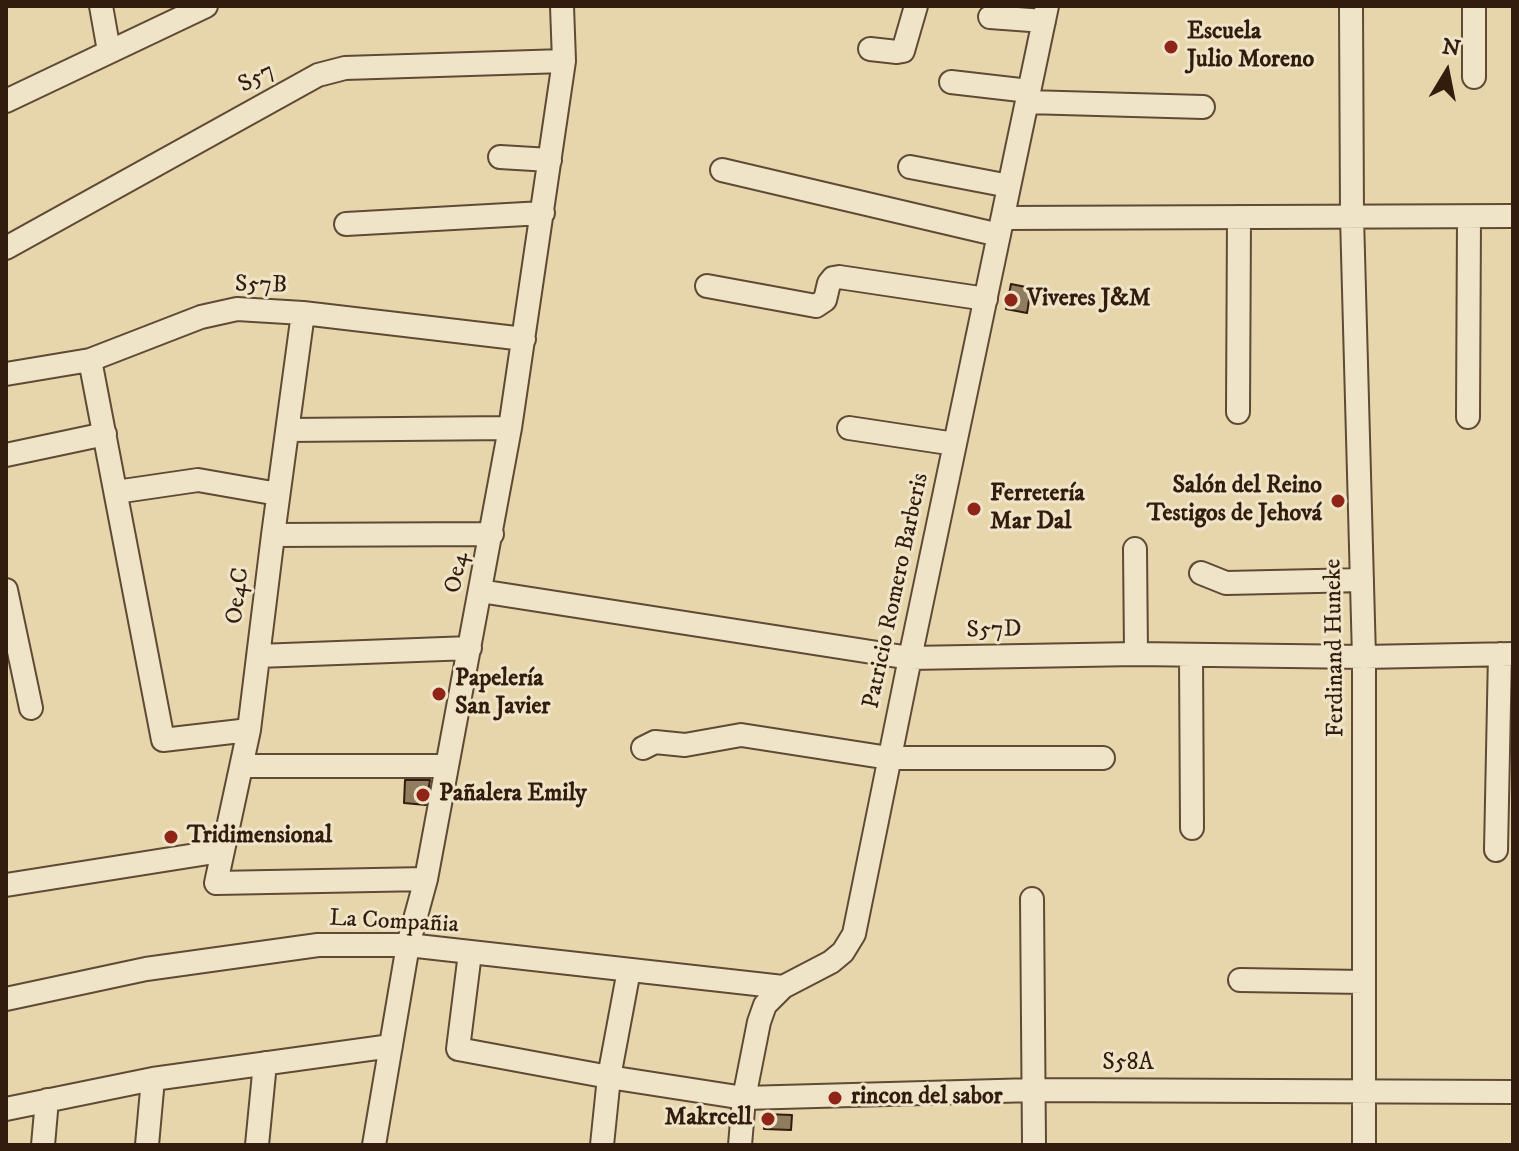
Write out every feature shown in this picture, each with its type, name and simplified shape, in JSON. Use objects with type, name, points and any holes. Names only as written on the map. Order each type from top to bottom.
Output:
[{"type":"street","points":[[101,6],[109,51]]},
{"type":"street","points":[[7,95],[206,6]]},
{"type":"street","name":"Oe4","points":[[374,1145],[408,945],[426,879],[510,428],[564,61],[562,6]]},
{"type":"street","points":[[870,49],[903,51],[916,6]]},
{"type":"street","name":"Ferdinand Huneke","points":[[1351,6],[1352,217],[1364,657],[1364,1145]]},
{"type":"street","points":[[1474,6],[1474,77]]},
{"type":"street","points":[[990,17],[1046,13]]},
{"type":"street","name":"Patricio Romero Barberis","points":[[740,1145],[744,1098],[765,1005],[783,987],[831,962],[843,952],[854,934],[1046,13]]},
{"type":"street","name":"S57","points":[[6,248],[318,75],[345,68],[564,61]]},
{"type":"street","points":[[951,82],[1028,96],[1203,107]]},
{"type":"street","points":[[500,157],[550,160]]},
{"type":"street","points":[[910,167],[1009,186]]},
{"type":"street","points":[[722,170],[1001,226],[1239,217],[1513,216]]},
{"type":"street","points":[[346,224],[543,213]]},
{"type":"street","points":[[1238,412],[1239,217]]},
{"type":"street","points":[[1468,417],[1469,217]]},
{"type":"street","points":[[707,286],[816,306],[825,300],[829,283],[839,277],[986,299]]},
{"type":"street","name":"S57B","points":[[6,374],[90,360],[201,317],[237,309],[303,313],[524,339]]},
{"type":"street","name":"Oe4C","points":[[303,313],[249,730],[216,883],[426,879]]},
{"type":"street","points":[[90,360],[163,740],[249,730]]},
{"type":"street","points":[[288,430],[510,428]]},
{"type":"street","points":[[849,428],[955,444]]},
{"type":"street","points":[[6,455],[105,434]]},
{"type":"street","points":[[116,492],[198,480],[278,494]]},
{"type":"street","points":[[273,535],[492,534]]},
{"type":"street","points":[[1135,549],[1136,654]]},
{"type":"street","points":[[1201,573],[1226,583],[1362,580]]},
{"type":"street","points":[[6,590],[31,708]]},
{"type":"street","name":"S57D","points":[[480,591],[910,658],[1136,654],[1364,657],[1507,654]]},
{"type":"street","points":[[258,656],[470,648]]},
{"type":"street","points":[[1496,850],[1507,654]]},
{"type":"street","points":[[1191,655],[1192,828]]},
{"type":"street","points":[[643,748],[655,742],[685,745],[741,735],[889,758],[1103,758]]},
{"type":"street","points":[[242,766],[447,766]]},
{"type":"street","points":[[6,885],[221,851]]},
{"type":"street","points":[[1032,899],[1034,1145]]},
{"type":"street","name":"La Compañia","points":[[6,999],[146,969],[318,945],[408,945],[783,987]]},
{"type":"street","name":"S58A","points":[[470,953],[458,1049],[744,1098],[1034,1090],[1513,1092]]},
{"type":"street","points":[[602,1145],[609,1077],[629,970]]},
{"type":"street","points":[[1240,980],[1363,982]]},
{"type":"street","points":[[6,1109],[153,1079],[391,1046]]},
{"type":"street","points":[[257,1145],[265,1063]]},
{"type":"street","points":[[147,1145],[153,1079]]},
{"type":"street","points":[[43,1145],[47,1100]]},
{"type":"building","points":[[1011,284],[1031,288],[1027,313],[1006,309]]},
{"type":"building","points":[[405,780],[430,780],[426,805],[404,803]]},
{"type":"building","points":[[765,1114],[792,1115],[791,1130],[764,1129]]},
{"type":"place","name":"Escuela Julio Moreno","points":[[1171,47]]},
{"type":"place","name":"Viveres J&M","points":[[1011,300]]},
{"type":"place","name":"Salón del Reino Testigos de Jehová","points":[[1338,501]]},
{"type":"place","name":"Ferretería Mar Dal","points":[[974,509]]},
{"type":"place","name":"Papelería San Javier","points":[[439,694]]},
{"type":"place","name":"Pañalera Emily","points":[[423,795]]},
{"type":"place","name":"Tridimensional","points":[[171,837]]},
{"type":"place","name":"rincon del sabor","points":[[835,1098]]},
{"type":"place","name":"Makrcell","points":[[768,1119]]}]
